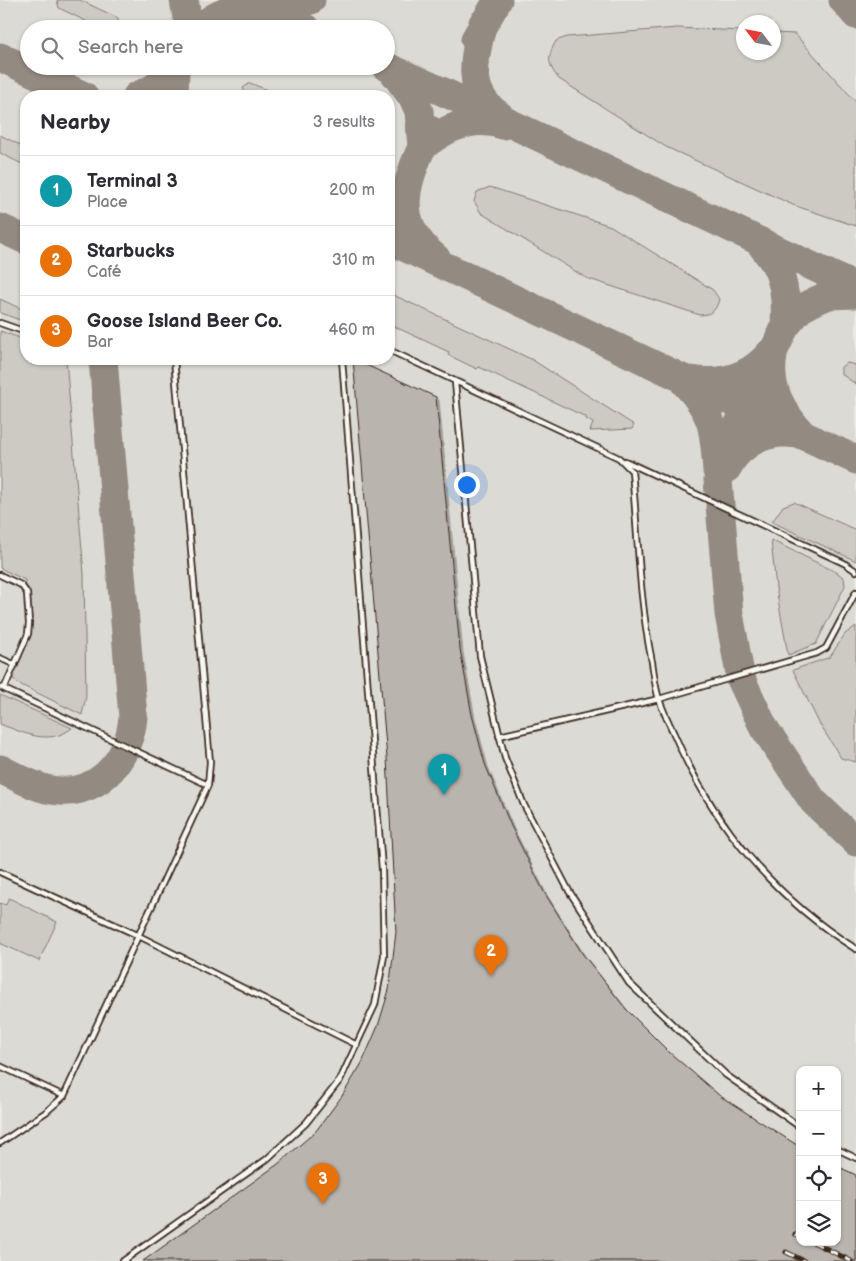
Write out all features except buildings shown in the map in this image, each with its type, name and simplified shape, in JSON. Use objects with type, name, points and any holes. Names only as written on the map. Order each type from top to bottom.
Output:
[{"type":"lane","points":[[0,323],[20,330]]},
{"type":"lane","points":[[395,353],[844,563],[856,571]]},
{"type":"lane","points":[[0,1143],[46,1112],[64,1096],[208,786],[210,762],[175,365]]},
{"type":"lane","points":[[123,1261],[267,1159],[288,1142],[325,1102],[340,1080],[375,1005],[384,956],[384,905],[342,365]]},
{"type":"lane","points":[[455,382],[480,656],[499,736],[514,781],[533,822],[569,890],[630,983],[726,1075],[796,1124]]},
{"type":"lane","points":[[619,458],[632,471],[642,603],[659,699],[688,767],[715,812],[748,857],[787,899],[828,932],[856,949]]},
{"type":"lane","points":[[0,574],[21,585],[27,593],[28,634],[15,665],[2,688],[208,786]]},
{"type":"lane","points":[[499,736],[659,699],[817,653],[826,648],[854,603],[856,592]]},
{"type":"lane","points":[[0,658],[15,665]]},
{"type":"lane","points":[[0,872],[138,935],[357,1045]]},
{"type":"lane","points":[[0,1066],[64,1096]]},
{"type":"lane","points":[[841,1151],[856,1158]]},
{"type":"shaded area","points":[[0,0],[856,0],[856,1261],[0,1261]]},
{"type":"shaded area","points":[[57,0],[80,0],[118,18],[118,20],[84,20],[59,8]]},
{"type":"shaded area","points":[[677,28],[736,31],[736,60],[781,60],[781,33],[795,34],[856,102],[856,226],[793,205],[666,147],[559,79],[550,65],[550,56],[556,41],[567,37]]},
{"type":"shaded area","points":[[250,83],[267,90],[244,90],[243,88]]},
{"type":"shaded area","points":[[0,135],[20,145],[20,163],[0,153]]},
{"type":"shaded area","points":[[490,187],[611,226],[713,290],[719,299],[716,306],[710,313],[700,315],[586,278],[481,213],[474,201],[477,192]]},
{"type":"shaded area","points":[[395,296],[531,359],[634,425],[632,429],[590,431],[593,423],[586,419],[586,417],[479,367],[477,369],[448,355],[449,352],[395,327]]},
{"type":"shaded area","points":[[0,299],[20,308],[20,320],[0,313]]},
{"type":"shaded area","points":[[0,331],[20,338],[20,365],[67,365],[84,574],[86,696],[82,715],[17,683],[12,677],[30,632],[25,580],[0,568]]},
{"type":"shaded area","points":[[847,363],[856,365],[856,384],[841,374],[841,367]]},
{"type":"shaded area","points":[[794,502],[856,530],[856,561],[772,522],[783,506]]},
{"type":"shaded area","points":[[771,540],[838,573],[844,578],[845,586],[816,644],[788,655],[776,588]]},
{"type":"shaded area","points":[[856,626],[856,762],[841,758],[819,723],[793,670],[830,657],[845,634]]},
{"type":"shaded area","points":[[0,695],[72,728],[54,736],[45,737],[27,734],[0,724]]},
{"type":"shaded area","points":[[9,898],[57,922],[39,961],[0,943],[0,903],[6,905]]},
{"type":"taxiway","points":[[184,0],[187,20]]},
{"type":"taxiway","points":[[210,20],[223,13],[252,6],[311,0]]},
{"type":"taxiway","points":[[475,39],[498,0]]},
{"type":"taxiway","points":[[843,0],[856,15]]},
{"type":"taxiway","points":[[258,5],[289,20]]},
{"type":"taxiway","points":[[483,23],[475,61],[477,85],[481,96],[488,106],[499,115]]},
{"type":"taxiway","points":[[0,57],[20,66]]},
{"type":"taxiway","points":[[395,70],[856,287]]},
{"type":"taxiway","points":[[395,74],[413,98],[419,111],[422,147],[440,134],[460,125],[481,122],[503,125]]},
{"type":"taxiway","points":[[39,75],[71,90]]},
{"type":"taxiway","points":[[150,90],[169,75]]},
{"type":"taxiway","points":[[174,90],[175,75]]},
{"type":"taxiway","points":[[430,130],[414,165],[406,197],[407,213],[412,228],[421,243],[436,258]]},
{"type":"taxiway","points":[[0,228],[20,237]]},
{"type":"taxiway","points":[[759,241],[779,272],[785,303],[785,327]]},
{"type":"taxiway","points":[[395,243],[856,460]]},
{"type":"taxiway","points":[[856,294],[829,295],[815,301],[800,309],[785,327],[725,453],[718,480],[729,614],[741,679],[763,726],[813,801],[856,842]]},
{"type":"taxiway","points":[[691,380],[714,381],[735,377],[754,368],[770,353]]},
{"type":"taxiway","points":[[727,468],[741,450],[759,438],[780,433],[803,435],[783,408],[774,389],[772,379],[773,356]]},
{"type":"taxiway","points":[[0,769],[28,783],[46,789],[64,791],[80,789],[94,783],[117,763],[125,749],[130,734],[133,717],[104,365]]},
{"type":"taxiway","points":[[684,382],[701,403],[711,422],[717,471]]},
{"type":"railway","points":[[821,1246],[851,1261]]},
{"type":"railway","points":[[786,1252],[804,1261]]},
{"type":"place","name":"Terminal 3","points":[[444,795]]},
{"type":"place","name":"Starbucks","points":[[491,976]]},
{"type":"place","name":"Goose Island Beer Co.","points":[[323,1204]]}]
